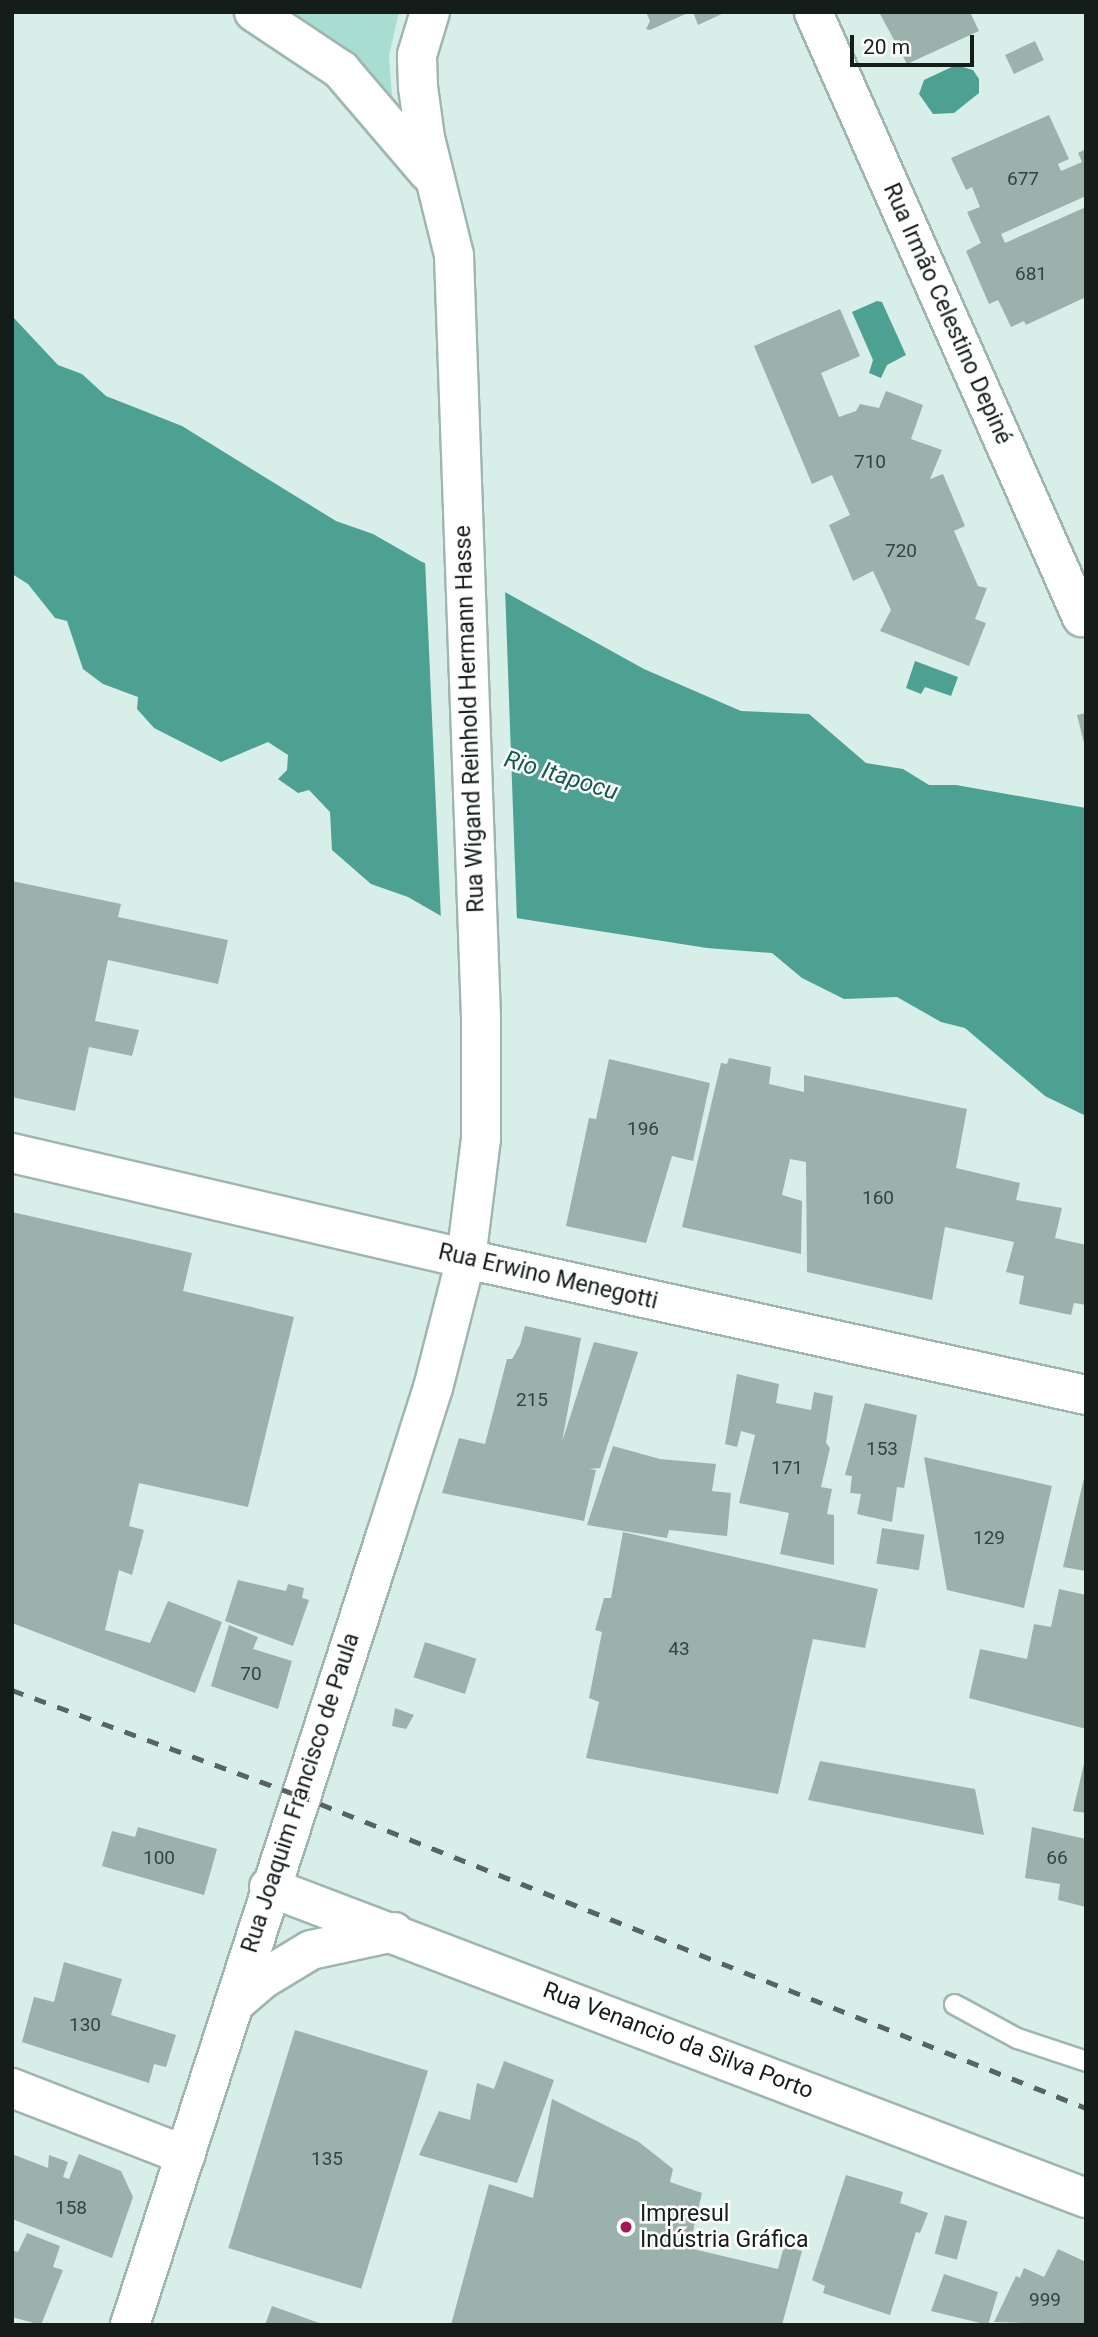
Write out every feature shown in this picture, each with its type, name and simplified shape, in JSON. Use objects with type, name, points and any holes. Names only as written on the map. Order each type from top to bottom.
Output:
[{"type":"street","name":"Rua Wigand Reinhold Hermann Hasse","points":[[254,12],[341,70],[435,180]]},
{"type":"street","name":"Rua Wigand Reinhold Hermann Hasse","points":[[430,12],[417,55],[418,76],[435,180],[454,255],[481,1018],[481,1139],[466,1259]]},
{"type":"street","name":"Rua Irmão Celestino Depiné","points":[[813,12],[1081,617]]},
{"type":"street","name":"Rua Erwino Menegotti","points":[[12,1153],[466,1259],[1086,1395]]},
{"type":"street","name":"Rua Joaquim Francisco de Paula","points":[[130,2325],[269,1887],[433,1388],[466,1259]]},
{"type":"street","name":"Rua Venancio da Silva Porto","points":[[269,1887],[394,1932],[1086,2198]]},
{"type":"street","points":[[234,2004],[263,1979],[311,1950],[394,1932]]},
{"type":"street","points":[[12,2088],[185,2155]]},
{"type":"lane","points":[[954,2004],[1017,2038],[1086,2062]]},
{"type":"shaded area","points":[[321,12],[399,12],[389,56],[392,96],[364,65],[325,34],[291,15]]},
{"type":"water","points":[[956,65],[973,70],[979,79],[979,93],[954,113],[933,114],[919,94],[924,80]]},
{"type":"water","points":[[877,301],[882,302],[906,355],[887,365],[881,378],[869,373],[873,360],[852,312]]},
{"type":"water","name":"Rio Itapocu","points":[[12,316],[58,365],[82,374],[106,396],[182,426],[336,521],[373,534],[422,562],[503,591],[644,669],[741,711],[809,714],[866,763],[903,769],[929,785],[956,785],[1086,808],[1086,1116],[1045,1096],[965,1028],[941,1022],[897,997],[844,999],[802,978],[772,953],[707,948],[504,916],[441,916],[408,897],[371,884],[332,850],[330,812],[309,790],[298,793],[278,779],[287,770],[288,755],[268,742],[221,762],[154,728],[137,709],[138,697],[103,684],[83,669],[67,621],[55,618],[28,584],[12,574]]},
{"type":"water","points":[[915,661],[958,677],[951,696],[925,687],[921,694],[906,688]]},
{"type":"pier","points":[[425,560],[505,588],[517,922],[453,924],[441,920]]},
{"type":"building","points":[[646,12],[690,12],[650,30],[646,29],[650,21]]},
{"type":"building","points":[[693,12],[726,12],[698,25]]},
{"type":"building","points":[[879,12],[970,12],[979,31],[907,64]]},
{"type":"building","points":[[1035,41],[1044,60],[1014,74],[1005,55]]},
{"type":"building","points":[[1049,115],[1069,159],[1058,164],[1061,171],[1082,162],[1078,153],[1084,150],[1086,196],[1001,234],[1005,243],[1086,207],[1086,297],[1026,325],[1024,321],[1011,327],[998,300],[989,304],[966,251],[981,243],[967,212],[980,207],[972,187],[966,190],[951,158]]},
{"type":"building","points":[[840,309],[860,356],[821,373],[839,417],[856,411],[860,404],[879,408],[886,391],[923,405],[911,439],[942,450],[930,479],[943,474],[965,526],[954,531],[978,586],[987,588],[975,619],[986,623],[969,666],[880,631],[891,610],[873,571],[853,581],[829,525],[850,515],[832,475],[812,484],[754,346]]},
{"type":"building","points":[[1086,713],[1086,747],[1085,747],[1077,715]]},
{"type":"building","points":[[12,881],[121,904],[118,917],[228,940],[218,984],[108,960],[95,1021],[139,1030],[132,1056],[89,1047],[75,1111],[12,1097]]},
{"type":"building","points":[[729,1058],[771,1067],[769,1084],[804,1092],[804,1075],[967,1109],[956,1168],[1020,1183],[1016,1200],[1062,1208],[1055,1238],[1086,1245],[1086,1305],[1074,1303],[1071,1315],[1019,1304],[1024,1276],[1006,1272],[1014,1242],[945,1227],[932,1300],[807,1272],[806,1162],[790,1159],[782,1195],[802,1201],[801,1254],[682,1227],[721,1063],[727,1064]]},
{"type":"building","points":[[609,1059],[710,1083],[693,1161],[672,1156],[646,1243],[566,1226],[589,1118],[596,1119]]},
{"type":"building","points":[[12,1212],[192,1253],[183,1291],[294,1317],[248,1507],[139,1483],[129,1526],[144,1530],[132,1575],[119,1570],[105,1630],[150,1643],[168,1601],[222,1622],[195,1693],[12,1623]]},
{"type":"building","points":[[525,1326],[581,1338],[562,1442],[594,1342],[638,1352],[600,1468],[589,1469],[596,1470],[584,1521],[442,1493],[459,1438],[485,1444],[507,1359],[512,1359],[520,1345]]},
{"type":"building","points":[[737,1374],[779,1384],[776,1403],[811,1410],[814,1392],[833,1396],[826,1443],[830,1448],[821,1487],[832,1489],[827,1514],[834,1515],[834,1565],[780,1554],[789,1513],[739,1503],[755,1435],[741,1431],[737,1447],[725,1444]]},
{"type":"building","points":[[865,1403],[917,1415],[904,1488],[897,1487],[892,1522],[857,1514],[861,1494],[850,1493],[852,1476],[845,1475]]},
{"type":"building","points":[[613,1446],[660,1459],[716,1464],[712,1491],[731,1493],[727,1536],[669,1530],[667,1538],[587,1525]]},
{"type":"building","points":[[924,1457],[1052,1486],[1024,1608],[947,1590]]},
{"type":"building","points":[[1086,1474],[1086,1571],[1063,1567]]},
{"type":"building","points":[[882,1528],[924,1535],[919,1570],[876,1564]]},
{"type":"building","points":[[623,1532],[878,1589],[865,1648],[813,1639],[778,1794],[586,1758],[599,1702],[589,1698],[602,1632],[595,1630],[604,1598],[611,1598]]},
{"type":"building","points":[[238,1580],[286,1591],[288,1584],[304,1588],[302,1598],[309,1600],[293,1646],[225,1621]]},
{"type":"building","points":[[1059,1589],[1086,1595],[1086,1729],[969,1698],[980,1649],[1027,1659],[1034,1624],[1051,1627]]},
{"type":"building","points":[[229,1625],[258,1637],[253,1649],[292,1661],[278,1709],[211,1686]]},
{"type":"building","points":[[425,1642],[476,1659],[465,1694],[414,1677]]},
{"type":"building","points":[[395,1708],[414,1715],[406,1729],[392,1726]]},
{"type":"building","points":[[1086,1755],[1086,1813],[1073,1811]]},
{"type":"building","points":[[820,1761],[975,1789],[984,1835],[808,1800]]},
{"type":"building","points":[[138,1827],[217,1849],[204,1895],[102,1866],[112,1831],[135,1837]]},
{"type":"building","points":[[1032,1827],[1086,1839],[1086,1907],[1058,1900],[1060,1884],[1025,1878]]},
{"type":"building","points":[[64,1962],[122,1979],[111,2015],[176,2035],[166,2067],[154,2064],[149,2083],[22,2042],[34,1997],[54,2002]]},
{"type":"building","points":[[295,2030],[428,2071],[361,2289],[228,2248]]},
{"type":"building","points":[[504,2061],[554,2080],[517,2183],[419,2155],[439,2111],[470,2120],[477,2083],[494,2089]]},
{"type":"building","name":"Impresul Indústria Gráfica","points":[[552,2099],[639,2142],[673,2169],[670,2182],[702,2193],[689,2248],[778,2269],[784,2246],[802,2251],[782,2325],[451,2325],[489,2184],[533,2198]]},
{"type":"building","points":[[12,2154],[48,2168],[49,2155],[68,2162],[63,2177],[69,2179],[79,2154],[121,2171],[133,2197],[112,2258],[12,2219]]},
{"type":"building","points":[[846,2175],[903,2192],[900,2203],[928,2213],[920,2233],[916,2232],[890,2315],[823,2293],[825,2286],[812,2280]]},
{"type":"building","points":[[945,2215],[967,2221],[957,2260],[935,2254]]},
{"type":"building","points":[[27,2233],[60,2246],[53,2267],[63,2270],[41,2325],[12,2317],[12,2250],[18,2252]]},
{"type":"building","points":[[1058,2249],[1086,2262],[1086,2325],[994,2322],[1016,2276],[1020,2278],[1024,2268],[1044,2277]]},
{"type":"building","points":[[944,2274],[998,2292],[988,2325],[931,2311]]},
{"type":"building","points":[[272,2306],[322,2324],[322,2325],[265,2325]]},
{"type":"railway","points":[[12,1690],[298,1795],[1086,2108]]},
{"type":"place","name":"Impresul Indústria Gráfica","points":[[626,2227]]}]
